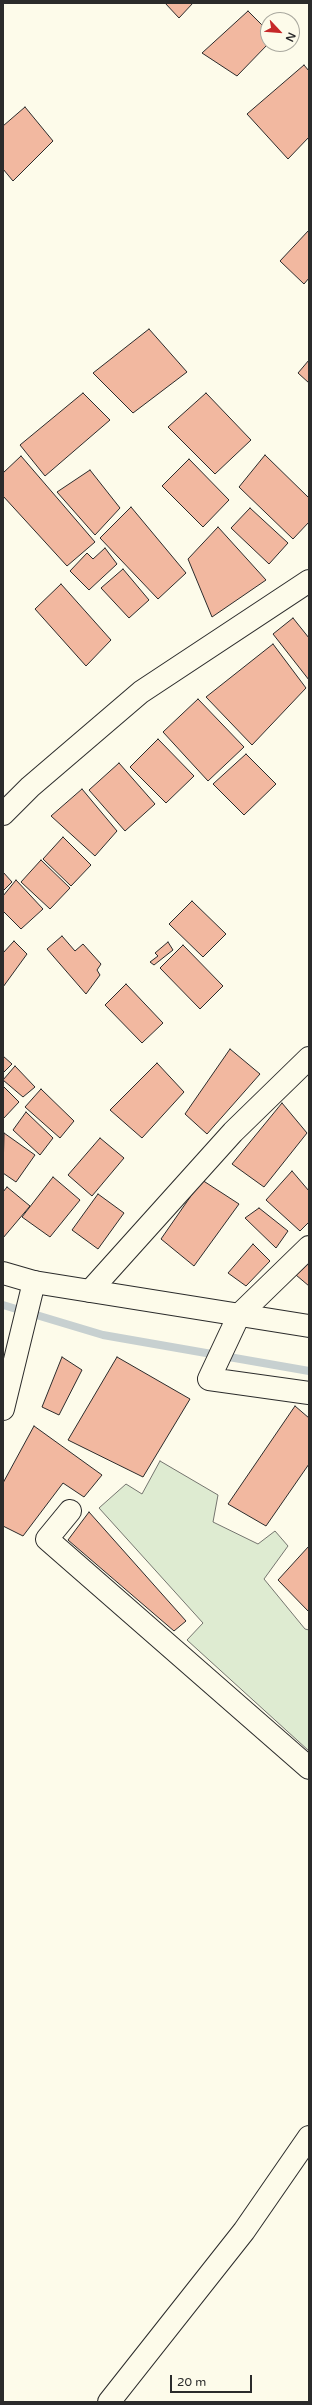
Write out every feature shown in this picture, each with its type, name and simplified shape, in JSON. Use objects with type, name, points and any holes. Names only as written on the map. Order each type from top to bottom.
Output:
[{"type":"street","points":[[3,814],[30,787],[141,692],[309,581]]},
{"type":"street","points":[[90,1291],[233,1132],[309,1058]]},
{"type":"street","points":[[309,1247],[239,1315],[209,1379],[309,1393]]},
{"type":"street","points":[[3,1272],[32,1290],[90,1291],[309,1326]]},
{"type":"street","points":[[3,1409],[32,1290]]},
{"type":"street","points":[[70,1511],[47,1539],[309,1768]]},
{"type":"street","points":[[109,2402],[244,2232],[309,2137]]},
{"type":"green space","points":[[160,1461],[218,1495],[213,1522],[258,1544],[275,1531],[288,1546],[264,1579],[305,1629],[309,1630],[309,1751],[187,1640],[203,1623],[99,1508],[126,1484],[142,1494]]},
{"type":"building","points":[[165,3],[193,3],[179,18]]},
{"type":"building","points":[[248,11],[260,23],[260,52],[237,76],[202,53]]},
{"type":"building","points":[[304,65],[309,71],[309,137],[288,159],[247,114]]},
{"type":"building","points":[[25,107],[53,141],[13,181],[3,169],[3,126]]},
{"type":"building","points":[[309,230],[309,278],[304,284],[280,261]]},
{"type":"building","points":[[149,329],[187,372],[133,413],[93,373]]},
{"type":"building","points":[[309,360],[309,383],[298,373]]},
{"type":"building","points":[[83,393],[110,420],[45,476],[20,445]]},
{"type":"building","points":[[206,393],[251,440],[215,474],[168,427]]},
{"type":"building","points":[[265,455],[309,498],[309,522],[293,539],[239,487]]},
{"type":"building","points":[[21,456],[95,542],[67,566],[3,496],[3,473]]},
{"type":"building","points":[[189,459],[229,500],[203,527],[162,486]]},
{"type":"building","points":[[90,470],[120,508],[95,535],[57,492]]},
{"type":"building","points":[[131,507],[186,573],[158,599],[100,538]]},
{"type":"building","points":[[250,508],[288,543],[269,564],[231,528]]},
{"type":"building","points":[[218,527],[266,580],[212,617],[188,559]]},
{"type":"building","points":[[105,548],[117,564],[89,590],[70,571],[87,553],[93,559]]},
{"type":"building","points":[[123,569],[149,600],[129,618],[101,588]]},
{"type":"building","points":[[61,584],[111,640],[86,666],[35,609]]},
{"type":"building","points":[[293,618],[309,638],[309,680],[273,634]]},
{"type":"building","points":[[273,644],[306,688],[252,745],[206,697]]},
{"type":"building","points":[[198,699],[244,747],[208,781],[163,732]]},
{"type":"building","points":[[158,739],[194,776],[166,803],[130,767]]},
{"type":"building","points":[[246,754],[276,784],[244,815],[213,784]]},
{"type":"building","points":[[119,763],[155,804],[125,831],[89,790]]},
{"type":"building","points":[[82,789],[117,831],[95,856],[51,816]]},
{"type":"building","points":[[63,837],[91,865],[71,886],[43,859]]},
{"type":"building","points":[[41,860],[70,888],[50,909],[21,882]]},
{"type":"building","points":[[3,872],[12,882],[3,891]]},
{"type":"building","points":[[16,880],[43,909],[21,929],[3,911],[3,896]]},
{"type":"building","points":[[192,901],[226,934],[203,957],[169,924]]},
{"type":"building","points":[[62,936],[75,951],[83,944],[101,964],[97,970],[100,975],[86,994],[47,949]]},
{"type":"building","points":[[14,941],[27,954],[3,987],[3,953]]},
{"type":"building","points":[[168,942],[173,950],[154,965],[150,962],[158,956],[155,953]]},
{"type":"building","points":[[183,945],[223,986],[200,1009],[160,968]]},
{"type":"building","points":[[126,984],[163,1023],[142,1043],[105,1005]]},
{"type":"building","points":[[230,1049],[260,1074],[207,1134],[185,1114]]},
{"type":"building","points":[[3,1056],[12,1064],[3,1073]]},
{"type":"building","points":[[157,1063],[184,1092],[142,1138],[110,1110]]},
{"type":"building","points":[[15,1066],[35,1087],[23,1097],[3,1080]]},
{"type":"building","points":[[3,1086],[19,1102],[3,1119]]},
{"type":"building","points":[[41,1089],[74,1121],[60,1138],[25,1107]]},
{"type":"building","points":[[282,1103],[307,1133],[264,1187],[232,1164]]},
{"type":"building","points":[[26,1112],[53,1138],[40,1155],[13,1130]]},
{"type":"building","points":[[4,1133],[35,1155],[16,1182],[3,1173]]},
{"type":"building","points":[[100,1138],[124,1158],[92,1196],[68,1175]]},
{"type":"building","points":[[292,1171],[309,1191],[309,1222],[300,1231],[266,1200]]},
{"type":"building","points":[[53,1177],[80,1200],[50,1237],[22,1217]]},
{"type":"building","points":[[202,1180],[239,1204],[194,1266],[161,1239]]},
{"type":"building","points":[[7,1187],[30,1206],[3,1238],[3,1192]]},
{"type":"building","points":[[98,1194],[124,1213],[98,1249],[72,1230]]},
{"type":"building","points":[[259,1208],[288,1231],[276,1248],[245,1218]]},
{"type":"building","points":[[253,1244],[270,1261],[246,1286],[228,1273]]},
{"type":"building","points":[[309,1263],[309,1286],[296,1275]]},
{"type":"building","points":[[62,1357],[82,1370],[59,1415],[42,1407]]},
{"type":"building","points":[[117,1357],[190,1399],[143,1477],[68,1440]]},
{"type":"building","points":[[295,1406],[309,1418],[309,1464],[266,1526],[228,1504]]},
{"type":"building","points":[[34,1426],[102,1475],[84,1497],[63,1483],[23,1536],[3,1526],[3,1483]]},
{"type":"building","points":[[89,1512],[186,1621],[174,1631],[68,1540]]},
{"type":"building","points":[[309,1546],[309,1612],[278,1580]]},
{"type":"waterway","points":[[3,1305],[103,1335],[309,1371]]}]
